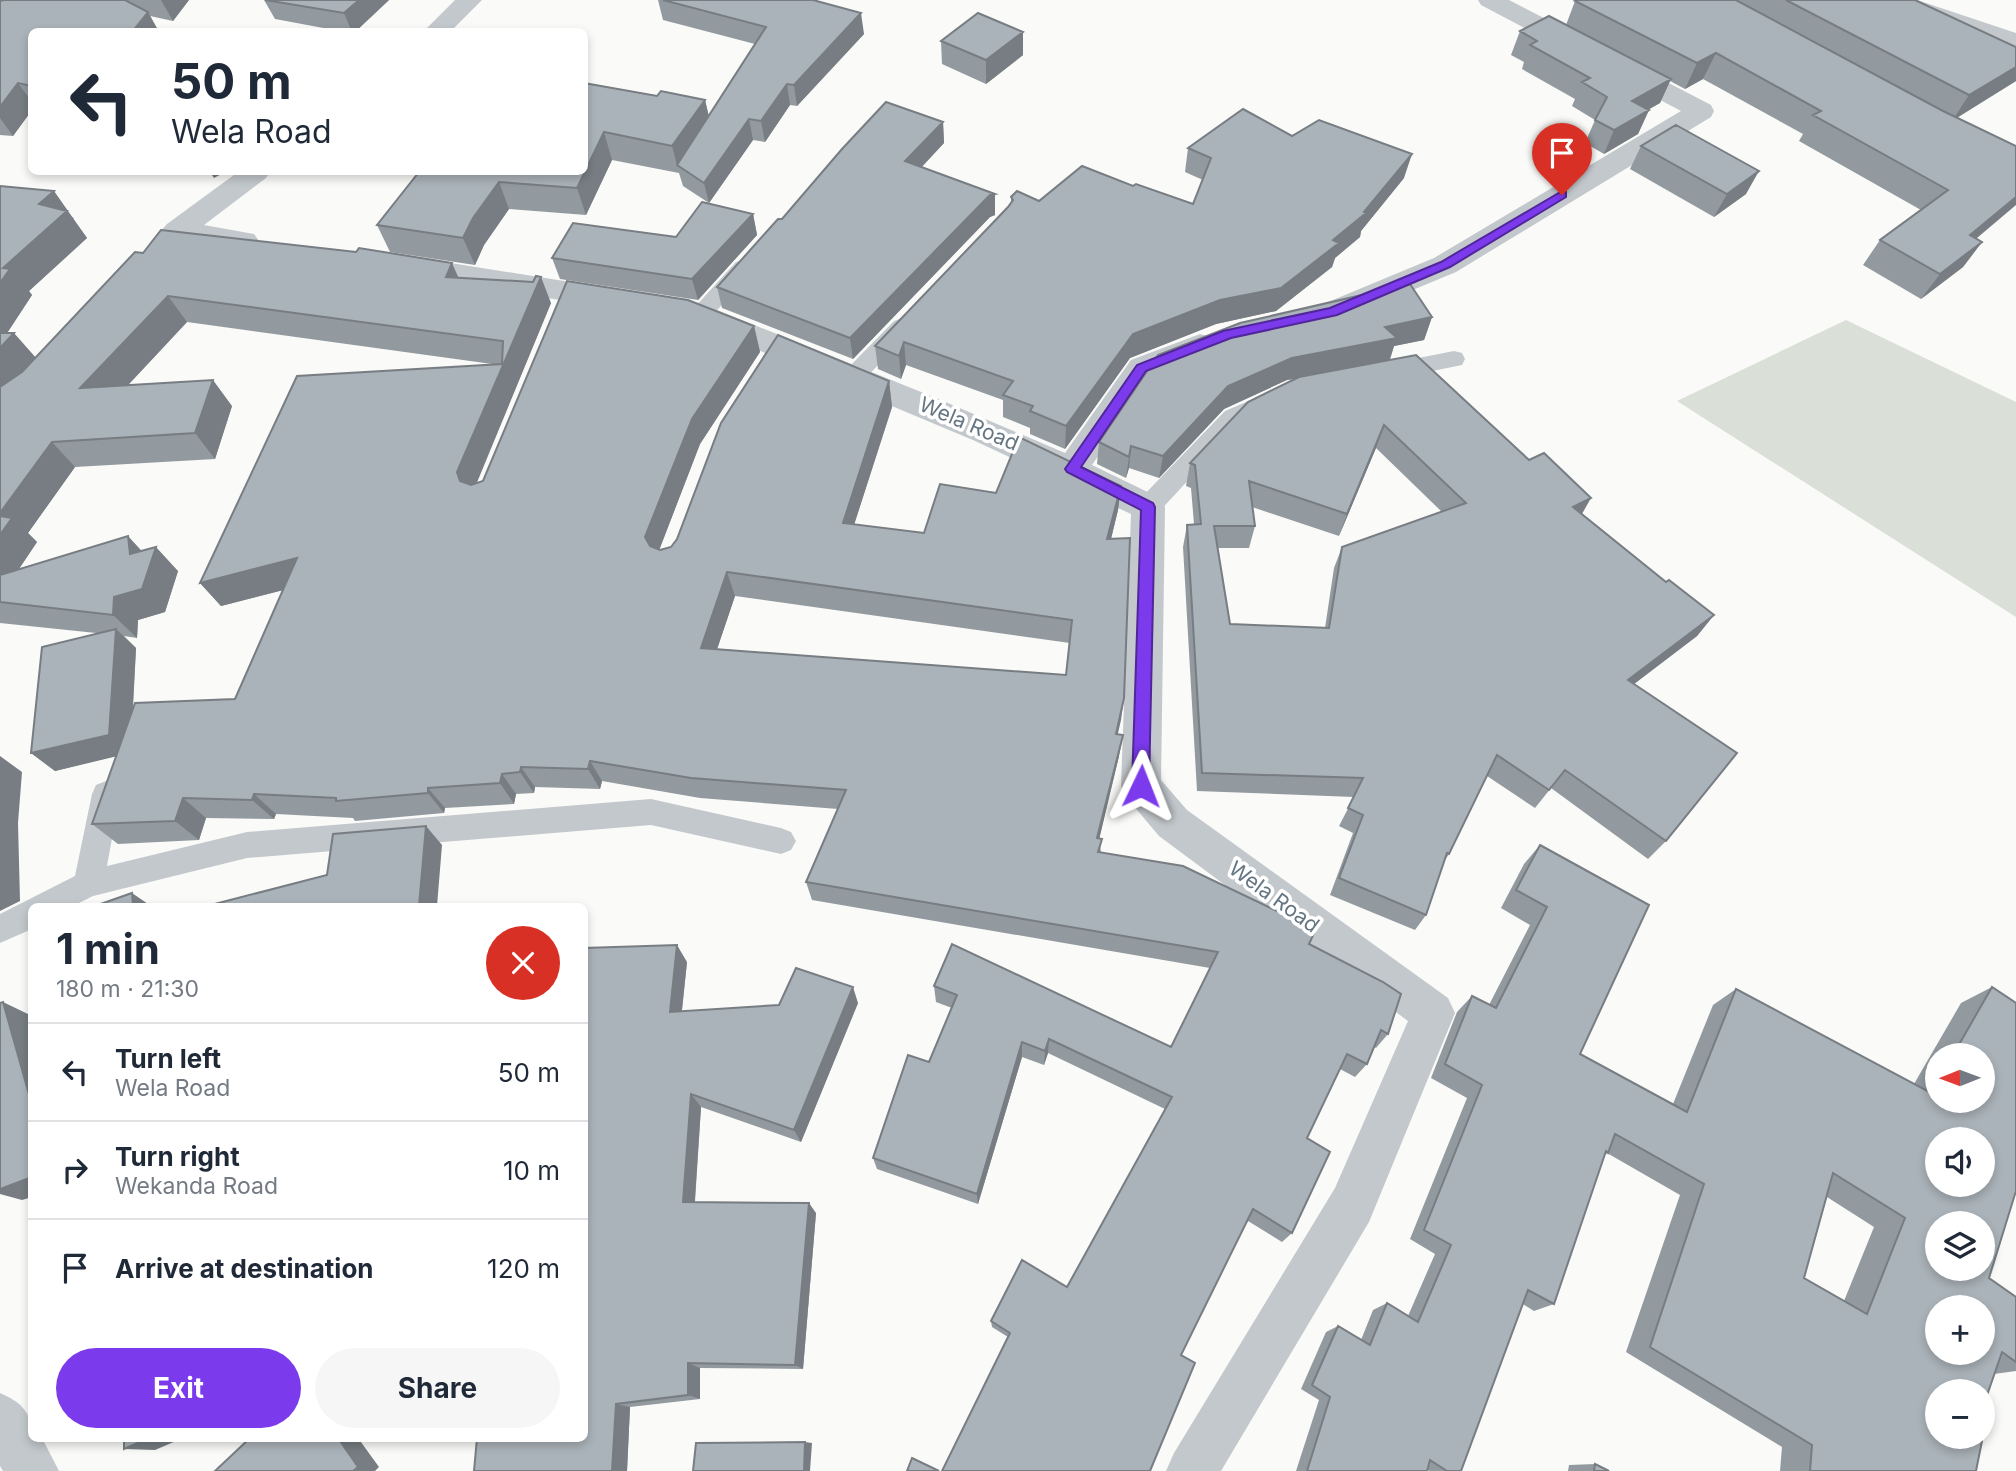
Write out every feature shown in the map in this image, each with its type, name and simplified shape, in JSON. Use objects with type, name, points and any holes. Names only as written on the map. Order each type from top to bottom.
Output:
[{"type":"street","points":[[439,28],[470,0]]},
{"type":"street","points":[[1306,317],[1333,312],[1446,265],[1701,111],[1490,0]]},
{"type":"street","points":[[1892,0],[2016,42]]},
{"type":"street","points":[[150,260],[177,231],[252,175]]},
{"type":"street","points":[[177,231],[272,245]]},
{"type":"street","name":"Wela Road","points":[[367,260],[565,304],[655,306],[701,314],[771,357],[855,375],[1072,469],[1148,507],[1141,786],[1173,824],[1433,1013],[1352,1205],[1192,1471]]},
{"type":"street","points":[[1072,469],[1142,368],[1228,334]]},
{"type":"street","points":[[0,1419],[33,1471]]},
{"type":"lane","points":[[701,314],[757,252]]},
{"type":"lane","points":[[855,375],[913,315]]},
{"type":"lane","points":[[1364,376],[1454,359]]},
{"type":"lane","points":[[1148,507],[1233,417],[1287,391]]},
{"type":"lane","points":[[88,884],[108,781]]},
{"type":"lane","points":[[50,903],[88,884],[247,845],[651,811],[781,841]]},
{"type":"lane","points":[[0,929],[28,915]]},
{"type":"shaded area","points":[[1846,320],[2016,402],[2016,617],[1677,401]]},
{"type":"building","points":[[125,0],[148,12],[135,28],[28,28],[28,85],[18,83],[0,107],[0,1]]},
{"type":"building","points":[[265,0],[359,0],[344,13]]},
{"type":"building","points":[[663,0],[813,0],[861,13],[794,85],[787,84],[761,121],[749,119],[704,183],[677,165],[766,27]]},
{"type":"building","points":[[1736,0],[1943,111],[2016,146],[2016,197],[1970,235],[1982,242],[1940,274],[1880,240],[1948,190],[1813,115],[1821,111],[1716,53],[1697,63],[1575,1]]},
{"type":"building","points":[[1786,0],[1915,0],[2016,47],[2016,67],[1969,95]]},
{"type":"building","points":[[978,13],[1023,32],[986,60],[941,41]]},
{"type":"building","points":[[1549,16],[1671,79],[1632,101],[1649,110],[1614,130],[1595,120],[1607,97],[1582,82],[1590,78],[1530,45],[1537,41],[1520,31]]},
{"type":"building","points":[[588,84],[657,96],[661,91],[705,100],[672,146],[604,132],[588,165]]},
{"type":"building","points":[[886,102],[943,122],[905,161],[995,194],[990,195],[850,338],[717,287],[778,219],[782,219]]},
{"type":"building","points":[[1243,109],[1292,136],[1319,120],[1412,154],[1364,212],[1366,213],[1333,240],[1339,243],[1281,288],[1220,300],[1133,334],[1066,426],[1030,411],[1033,406],[1003,395],[1013,381],[904,342],[899,356],[875,346],[1008,207],[1013,200],[1011,197],[1017,191],[1039,201],[1082,166],[1133,186],[1136,184],[1193,204],[1211,158],[1188,148]]},
{"type":"building","points":[[1676,125],[1759,171],[1727,194],[1641,146]]},
{"type":"building","points":[[417,175],[583,175],[577,188],[499,182],[473,218],[463,238],[377,225]]},
{"type":"building","points":[[0,186],[54,191],[39,204],[67,211],[3,268],[10,269],[0,283]]},
{"type":"building","points":[[702,202],[753,214],[692,279],[552,258],[573,223],[676,237]]},
{"type":"building","points":[[161,230],[356,252],[359,248],[452,263],[446,277],[533,282],[536,276],[541,277],[457,472],[460,481],[471,485],[483,481],[567,281],[688,300],[754,326],[692,419],[645,537],[650,546],[660,550],[671,547],[677,539],[721,423],[778,335],[889,381],[843,523],[924,533],[940,484],[996,493],[1019,437],[1121,486],[1107,539],[1130,538],[1124,698],[1116,734],[1123,735],[1097,838],[1102,839],[1098,852],[1183,866],[1308,926],[1315,931],[1309,944],[1401,994],[1388,1034],[1381,1030],[1367,1064],[1347,1054],[1307,1138],[1330,1152],[1292,1233],[1253,1209],[1181,1355],[1195,1363],[1150,1471],[942,1471],[1010,1333],[991,1321],[1022,1260],[1067,1287],[1172,1097],[1049,1039],[1045,1051],[1022,1042],[977,1194],[873,1158],[908,1055],[929,1062],[957,995],[934,986],[952,944],[1171,1047],[1218,952],[806,882],[846,790],[691,778],[590,761],[588,769],[521,767],[520,772],[502,774],[500,783],[428,788],[428,793],[336,801],[336,798],[254,794],[252,800],[183,798],[175,821],[92,824],[135,703],[235,699],[297,558],[200,583],[297,376],[502,364],[503,341],[168,296],[80,388],[213,380],[195,433],[52,442],[0,513],[0,387],[22,372],[135,252],[143,253]],"holes":[[[727,572],[1072,620],[1066,675],[701,648]]]},
{"type":"building","points":[[1410,284],[1432,317],[1385,327],[1397,338],[1292,358],[1228,386],[1163,456],[1131,446],[1129,457],[1099,442],[1158,355],[1240,323]]},
{"type":"building","points":[[0,333],[14,333],[0,348]]},
{"type":"building","points":[[1416,355],[1529,460],[1544,453],[1591,498],[1573,507],[1666,582],[1669,580],[1714,615],[1628,680],[1737,753],[1666,841],[1565,770],[1549,790],[1497,755],[1449,854],[1447,853],[1426,915],[1339,878],[1363,815],[1348,808],[1363,778],[1202,773],[1187,525],[1201,524],[1195,465],[1190,463],[1248,402],[1299,377]],"holes":[[[1384,425],[1466,503],[1342,547],[1329,628],[1230,624],[1214,526],[1255,526],[1249,481],[1347,514]]]},
{"type":"building","points":[[0,516],[12,518],[0,535]]},
{"type":"building","points":[[128,536],[130,554],[156,547],[142,589],[114,597],[113,615],[0,602],[0,575]]},
{"type":"building","points":[[116,629],[109,735],[31,753],[42,647]]},
{"type":"building","points":[[426,826],[419,903],[219,903],[327,875],[333,834]]},
{"type":"building","points":[[1540,845],[1649,905],[1580,1054],[1687,1112],[1736,989],[1925,1090],[1925,1113],[1995,1113],[1995,1043],[1960,1043],[1992,987],[2016,1003],[2016,1191],[1995,1259],[1995,1211],[1925,1211],[1925,1281],[1993,1281],[2016,1297],[2016,1362],[2002,1352],[1993,1379],[1925,1379],[1925,1449],[1980,1449],[1976,1471],[1810,1471],[1812,1445],[1650,1347],[1704,1184],[1615,1134],[1608,1153],[1606,1151],[1554,1304],[1528,1290],[1461,1471],[1447,1471],[1430,1460],[1427,1471],[1307,1471],[1330,1397],[1312,1385],[1338,1326],[1370,1345],[1387,1303],[1418,1322],[1451,1245],[1424,1230],[1482,1085],[1445,1064],[1472,996],[1496,1008],[1547,907],[1516,890]],"holes":[[[1833,1173],[1905,1218],[1867,1314],[1804,1278]]]},
{"type":"building","points":[[132,893],[133,903],[104,903]]},
{"type":"building","points":[[677,945],[670,1012],[779,1005],[796,968],[853,987],[794,1130],[691,1094],[683,1202],[809,1203],[795,1365],[688,1363],[688,1395],[616,1404],[612,1471],[474,1471],[477,1442],[588,1442],[588,948]]},
{"type":"building","points":[[3,1002],[28,1091],[28,1178],[0,1189],[0,1003]]},
{"type":"building","points":[[124,1442],[140,1442],[124,1449]]},
{"type":"building","points":[[246,1442],[341,1442],[358,1467],[353,1471],[215,1471]]},
{"type":"building","points":[[805,1442],[804,1471],[693,1471],[696,1443]]},
{"type":"building","points":[[912,1458],[939,1471],[907,1471]]},
{"type":"building","points":[[1595,1464],[1609,1471],[1594,1471]]},
{"type":"route","points":[[1141,786],[1148,507],[1072,469],[1142,368],[1228,334],[1333,312],[1446,265],[1562,195]]}]
